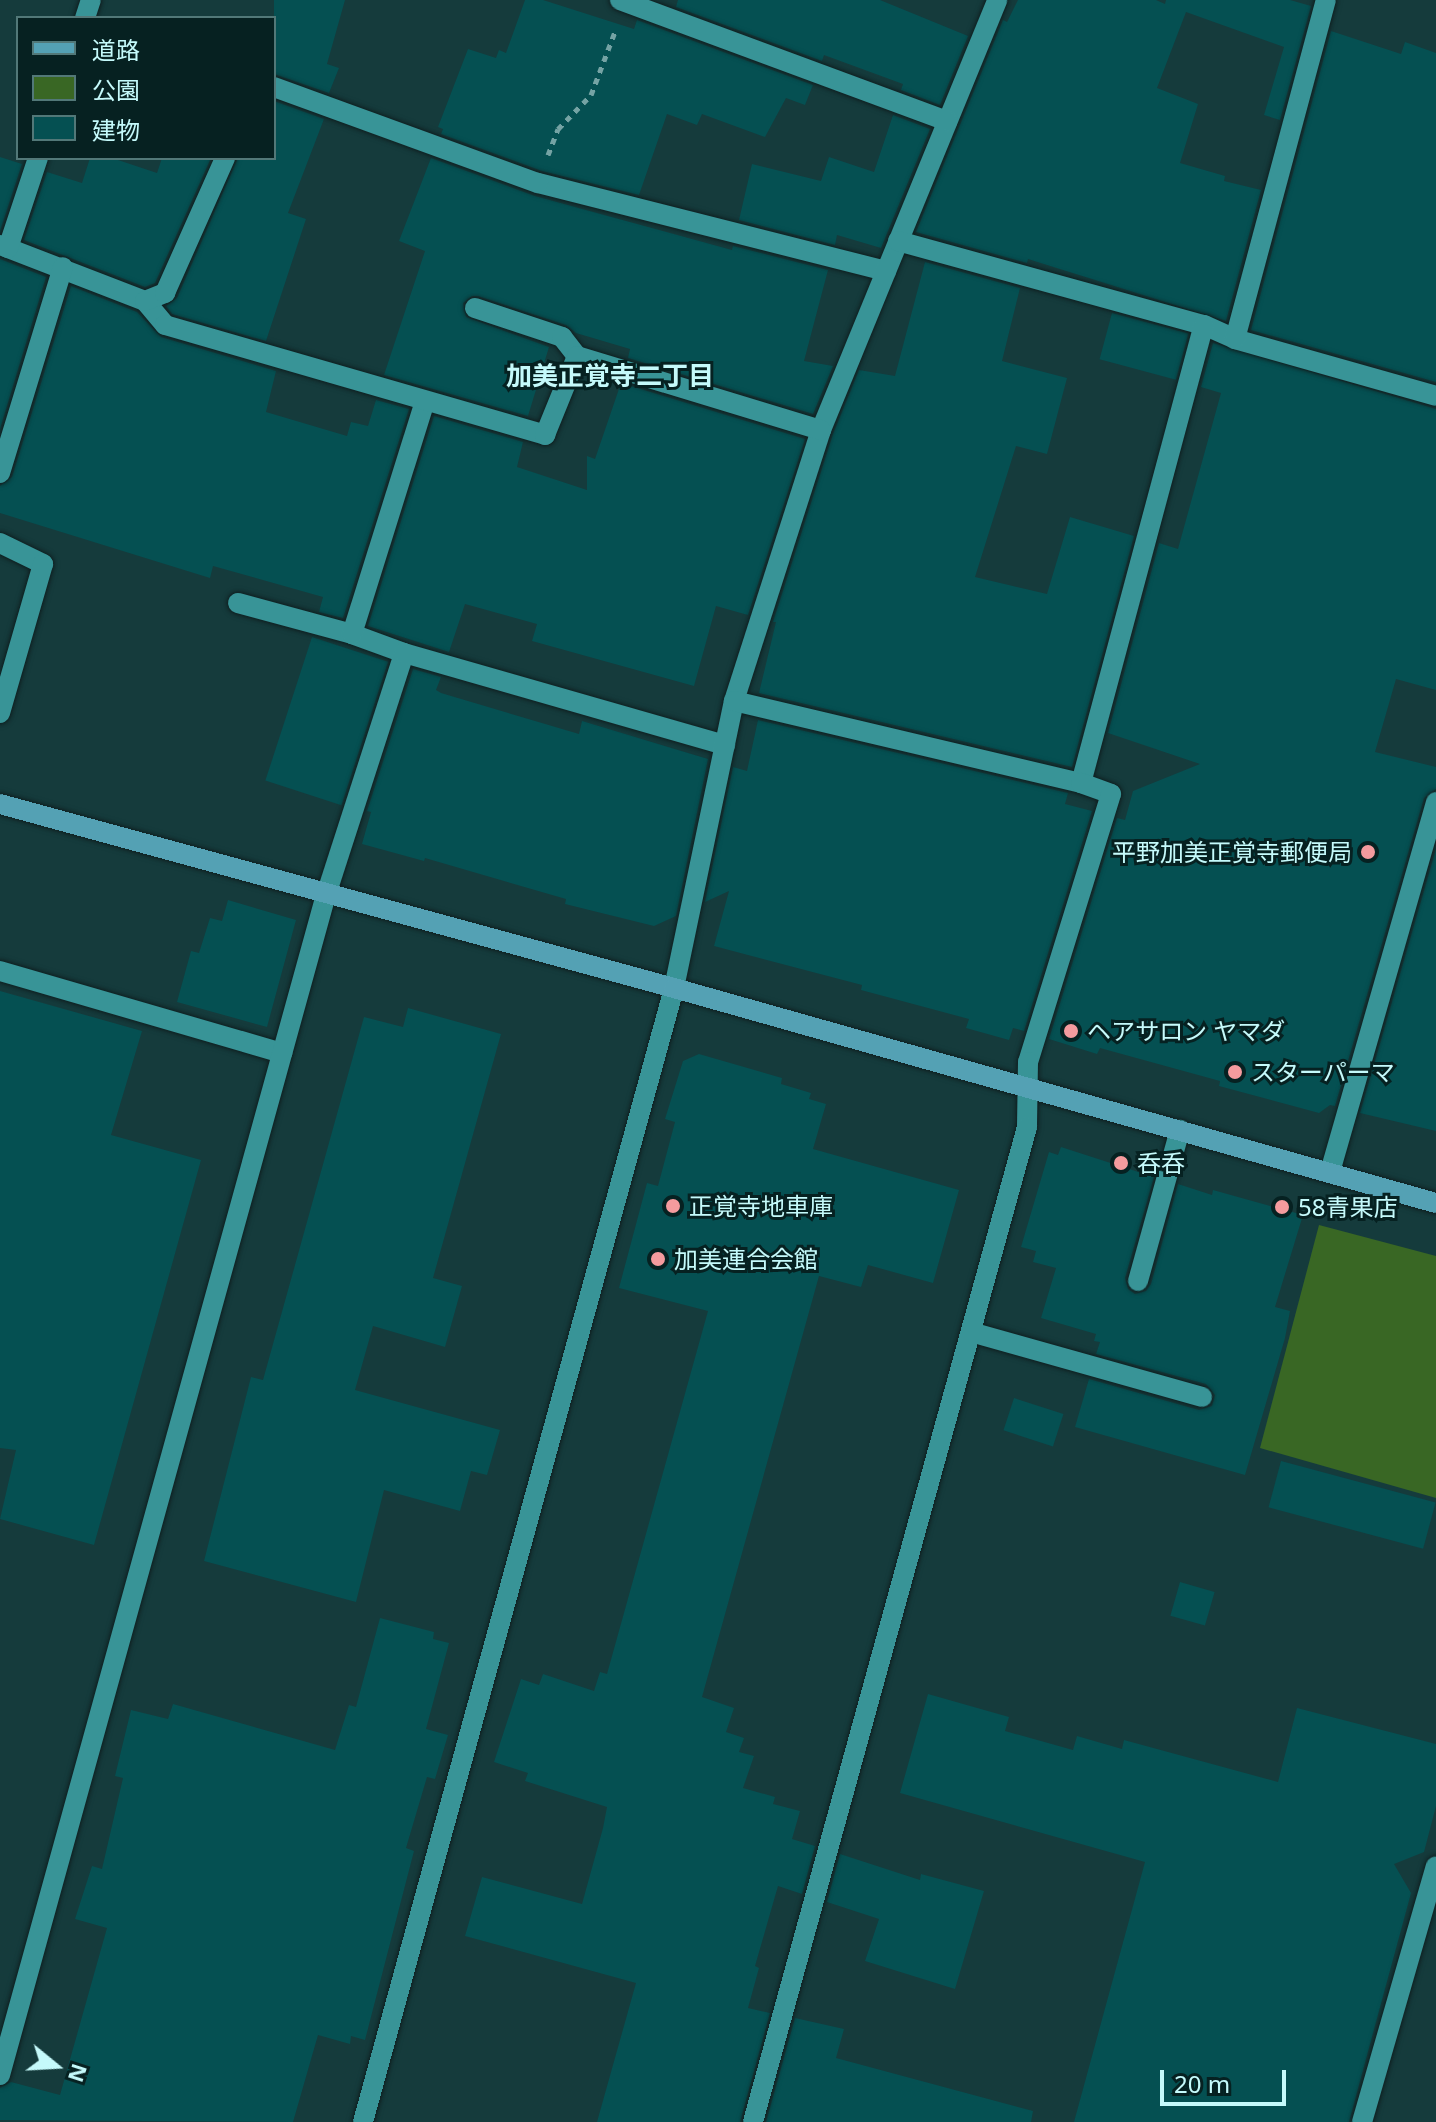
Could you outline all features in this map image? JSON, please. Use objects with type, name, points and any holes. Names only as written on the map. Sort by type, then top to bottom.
[{"type":"street","points":[[363,2122],[674,988],[734,701],[821,430],[997,0]]},
{"type":"street","points":[[1235,339],[1326,0]]},
{"type":"street","points":[[625,1],[947,121]]},
{"type":"street","points":[[276,88],[538,183],[886,271]]},
{"type":"street","points":[[37,160],[4,247],[63,267],[145,301],[165,325],[545,435],[577,356]]},
{"type":"street","points":[[145,301],[165,293],[224,160]]},
{"type":"street","points":[[898,241],[1204,325],[1235,339],[1436,396]]},
{"type":"street","points":[[0,473],[63,267]]},
{"type":"street","points":[[475,308],[562,337],[577,356],[821,430]]},
{"type":"street","points":[[1081,783],[1204,325]]},
{"type":"street","points":[[352,634],[425,401]]},
{"type":"street","points":[[0,543],[43,564],[0,713]]},
{"type":"street","points":[[238,603],[725,745]]},
{"type":"street","points":[[0,2075],[326,895],[404,653]]},
{"type":"street","points":[[734,701],[1081,783],[1111,794],[1028,1062],[1030,1089],[1027,1127],[753,2122]]},
{"type":"street","points":[[1330,1172],[1436,802]]},
{"type":"street","points":[[0,804],[674,988],[1436,1203]]},
{"type":"street","points":[[0,971],[282,1053]]},
{"type":"street","points":[[1138,1281],[1180,1130]]},
{"type":"street","points":[[971,1332],[1202,1397]]},
{"type":"street","points":[[1362,2122],[1436,1866]]},
{"type":"path","points":[[538,183],[558,129],[591,95],[625,1]]},
{"type":"green space","points":[[1319,1225],[1436,1256],[1436,1498],[1260,1448]]},
{"type":"building","points":[[274,0],[345,0],[327,64],[339,68],[329,93],[276,75]]},
{"type":"building","points":[[525,0],[543,0],[634,29],[637,20],[813,85],[805,105],[786,98],[765,137],[702,114],[697,125],[667,114],[639,195],[542,171],[441,134],[443,129],[438,127],[468,49],[496,58],[499,50],[506,53]]},
{"type":"building","points":[[678,0],[880,0],[968,36],[940,105],[901,90],[903,84],[824,55],[822,61],[676,7]]},
{"type":"building","points":[[1018,0],[1156,0],[1165,4],[1166,0],[1290,0],[1311,6],[1280,120],[1264,115],[1284,47],[1186,12],[1157,88],[1198,104],[1180,163],[1225,176],[1224,181],[1261,190],[1226,321],[1028,259],[1027,263],[916,232],[1003,20],[1007,22]]},
{"type":"building","points":[[1331,31],[1401,54],[1405,42],[1436,53],[1436,382],[1251,330]]},
{"type":"building","points":[[276,102],[324,119],[288,213],[306,219],[266,341],[172,314],[166,306],[177,298],[237,160],[276,160]]},
{"type":"building","points":[[893,115],[930,129],[881,248],[837,235],[835,245],[739,220],[752,164],[821,181],[829,157],[874,172]]},
{"type":"building","points":[[0,157],[22,164],[0,231]]},
{"type":"building","points":[[431,158],[535,196],[732,250],[733,246],[828,270],[804,361],[833,366],[813,414],[628,358],[630,349],[576,333],[566,325],[478,296],[472,296],[463,303],[466,317],[549,347],[528,416],[384,375],[425,251],[399,241]]},
{"type":"building","points":[[89,160],[118,160],[157,173],[161,160],[210,160],[155,283],[145,287],[24,240],[47,172],[82,183]]},
{"type":"building","points":[[0,259],[46,277],[0,429]]},
{"type":"building","points":[[925,262],[1020,288],[1002,361],[1067,378],[1047,454],[1016,446],[975,577],[1047,594],[1070,517],[1134,536],[1072,767],[759,693],[776,622],[773,622],[833,434],[859,370],[895,376]]},
{"type":"building","points":[[71,286],[137,312],[161,337],[276,371],[266,412],[347,436],[351,422],[368,426],[376,400],[409,409],[343,618],[319,612],[323,597],[213,566],[210,578],[0,513],[0,486],[12,477]]},
{"type":"building","points":[[1112,313],[1188,333],[1176,380],[1100,359]]},
{"type":"building","points":[[1213,343],[1436,409],[1436,690],[1396,679],[1375,752],[1436,767],[1436,789],[1424,798],[1335,1106],[1330,1105],[1319,1113],[1219,1086],[1220,1081],[1100,1048],[1097,1054],[1049,1039],[1117,818],[1125,820],[1133,791],[1200,764],[1108,733],[1159,543],[1178,549],[1221,393],[1201,387]]},
{"type":"building","points":[[621,383],[805,439],[748,615],[716,606],[694,686],[532,641],[537,624],[465,604],[449,652],[368,626],[434,416],[523,442],[517,467],[587,490],[587,456],[595,459]]},
{"type":"building","points":[[312,637],[388,662],[341,805],[265,781]]},
{"type":"building","points":[[413,669],[441,677],[436,690],[441,693],[579,734],[582,721],[708,759],[676,916],[654,926],[565,904],[566,899],[425,858],[424,861],[362,844],[371,812],[367,811]]},
{"type":"building","points":[[758,720],[1068,793],[1065,804],[1092,811],[1024,1031],[1013,1028],[1009,1040],[966,1028],[969,1019],[861,990],[862,985],[714,946],[729,891],[705,902],[733,767],[747,771]]},
{"type":"building","points":[[1436,849],[1436,1131],[1360,1113]]},
{"type":"building","points":[[228,900],[296,920],[267,1027],[177,1002],[191,951],[199,953],[210,918],[222,921]]},
{"type":"building","points":[[0,991],[142,1031],[111,1135],[201,1160],[94,1545],[0,1519],[16,1450],[0,1448]]},
{"type":"building","points":[[408,1008],[501,1034],[433,1278],[462,1286],[445,1347],[373,1326],[355,1390],[500,1430],[487,1475],[471,1471],[460,1511],[384,1490],[356,1602],[204,1561],[251,1377],[263,1380],[364,1017],[403,1027]]},
{"type":"building","points":[[699,1054],[782,1078],[781,1084],[811,1093],[809,1099],[826,1104],[813,1149],[959,1190],[933,1283],[868,1265],[861,1287],[819,1276],[702,1697],[734,1708],[726,1732],[744,1738],[739,1752],[754,1756],[743,1788],[775,1797],[773,1804],[800,1811],[792,1839],[815,1846],[802,1894],[778,1886],[755,1966],[759,1968],[748,2008],[770,2013],[740,2122],[597,2122],[636,1983],[465,1936],[482,1877],[582,1904],[603,1828],[607,1807],[525,1781],[528,1773],[494,1762],[521,1679],[539,1685],[543,1674],[594,1691],[600,1672],[607,1674],[708,1311],[619,1288],[647,1183],[658,1186],[675,1122],[665,1119],[683,1061]]},
{"type":"building","points":[[1061,1147],[1154,1177],[1125,1278],[1128,1289],[1135,1294],[1146,1291],[1151,1284],[1178,1184],[1212,1195],[1213,1190],[1303,1215],[1275,1307],[1290,1311],[1285,1338],[1245,1475],[1075,1427],[1089,1379],[1199,1410],[1212,1406],[1215,1395],[1206,1384],[1096,1354],[1100,1342],[1094,1341],[1096,1334],[1041,1318],[1056,1268],[1033,1262],[1036,1251],[1021,1247],[1049,1152],[1058,1155]]},
{"type":"building","points":[[1014,1398],[1063,1414],[1053,1446],[1003,1430]]},
{"type":"building","points":[[1281,1461],[1436,1502],[1423,1549],[1269,1507]]},
{"type":"building","points":[[1180,1582],[1215,1592],[1205,1626],[1170,1616]]},
{"type":"building","points":[[380,1618],[434,1632],[433,1639],[449,1643],[426,1729],[448,1735],[435,1779],[427,1777],[406,1848],[414,1851],[365,2040],[351,2036],[350,2044],[318,2035],[293,2122],[0,2120],[0,2088],[11,2082],[60,2095],[107,1928],[75,1919],[92,1866],[102,1869],[123,1778],[115,1776],[131,1710],[168,1719],[173,1704],[335,1750],[349,1705],[356,1707]]},
{"type":"building","points":[[928,1694],[1009,1717],[1005,1731],[1073,1750],[1077,1736],[1122,1749],[1124,1740],[1278,1782],[1297,1708],[1436,1744],[1436,1806],[1424,1852],[1394,1864],[1411,1893],[1349,2122],[1074,2122],[1145,1862],[900,1793]]},
{"type":"building","points":[[840,1854],[920,1880],[921,1874],[984,1891],[955,1989],[865,1961],[879,1919],[827,1902]]},
{"type":"building","points":[[795,2018],[844,2029],[836,2058],[1033,2111],[1031,2122],[766,2122]]},
{"type":"place","name":"平野加美正覚寺郵便局","points":[[1368,852]]},
{"type":"place","name":"ヘアサロン ヤマダ","points":[[1071,1031]]},
{"type":"place","name":"スターパーマ","points":[[1235,1072]]},
{"type":"place","name":"呑呑","points":[[1121,1163]]},
{"type":"place","name":"正覚寺地車庫","points":[[673,1206]]},
{"type":"place","name":"58青果店","points":[[1282,1207]]},
{"type":"place","name":"加美連合会館","points":[[658,1259]]},
{"type":"district","name":"加美正覚寺二丁目","points":[[610,376]]}]
